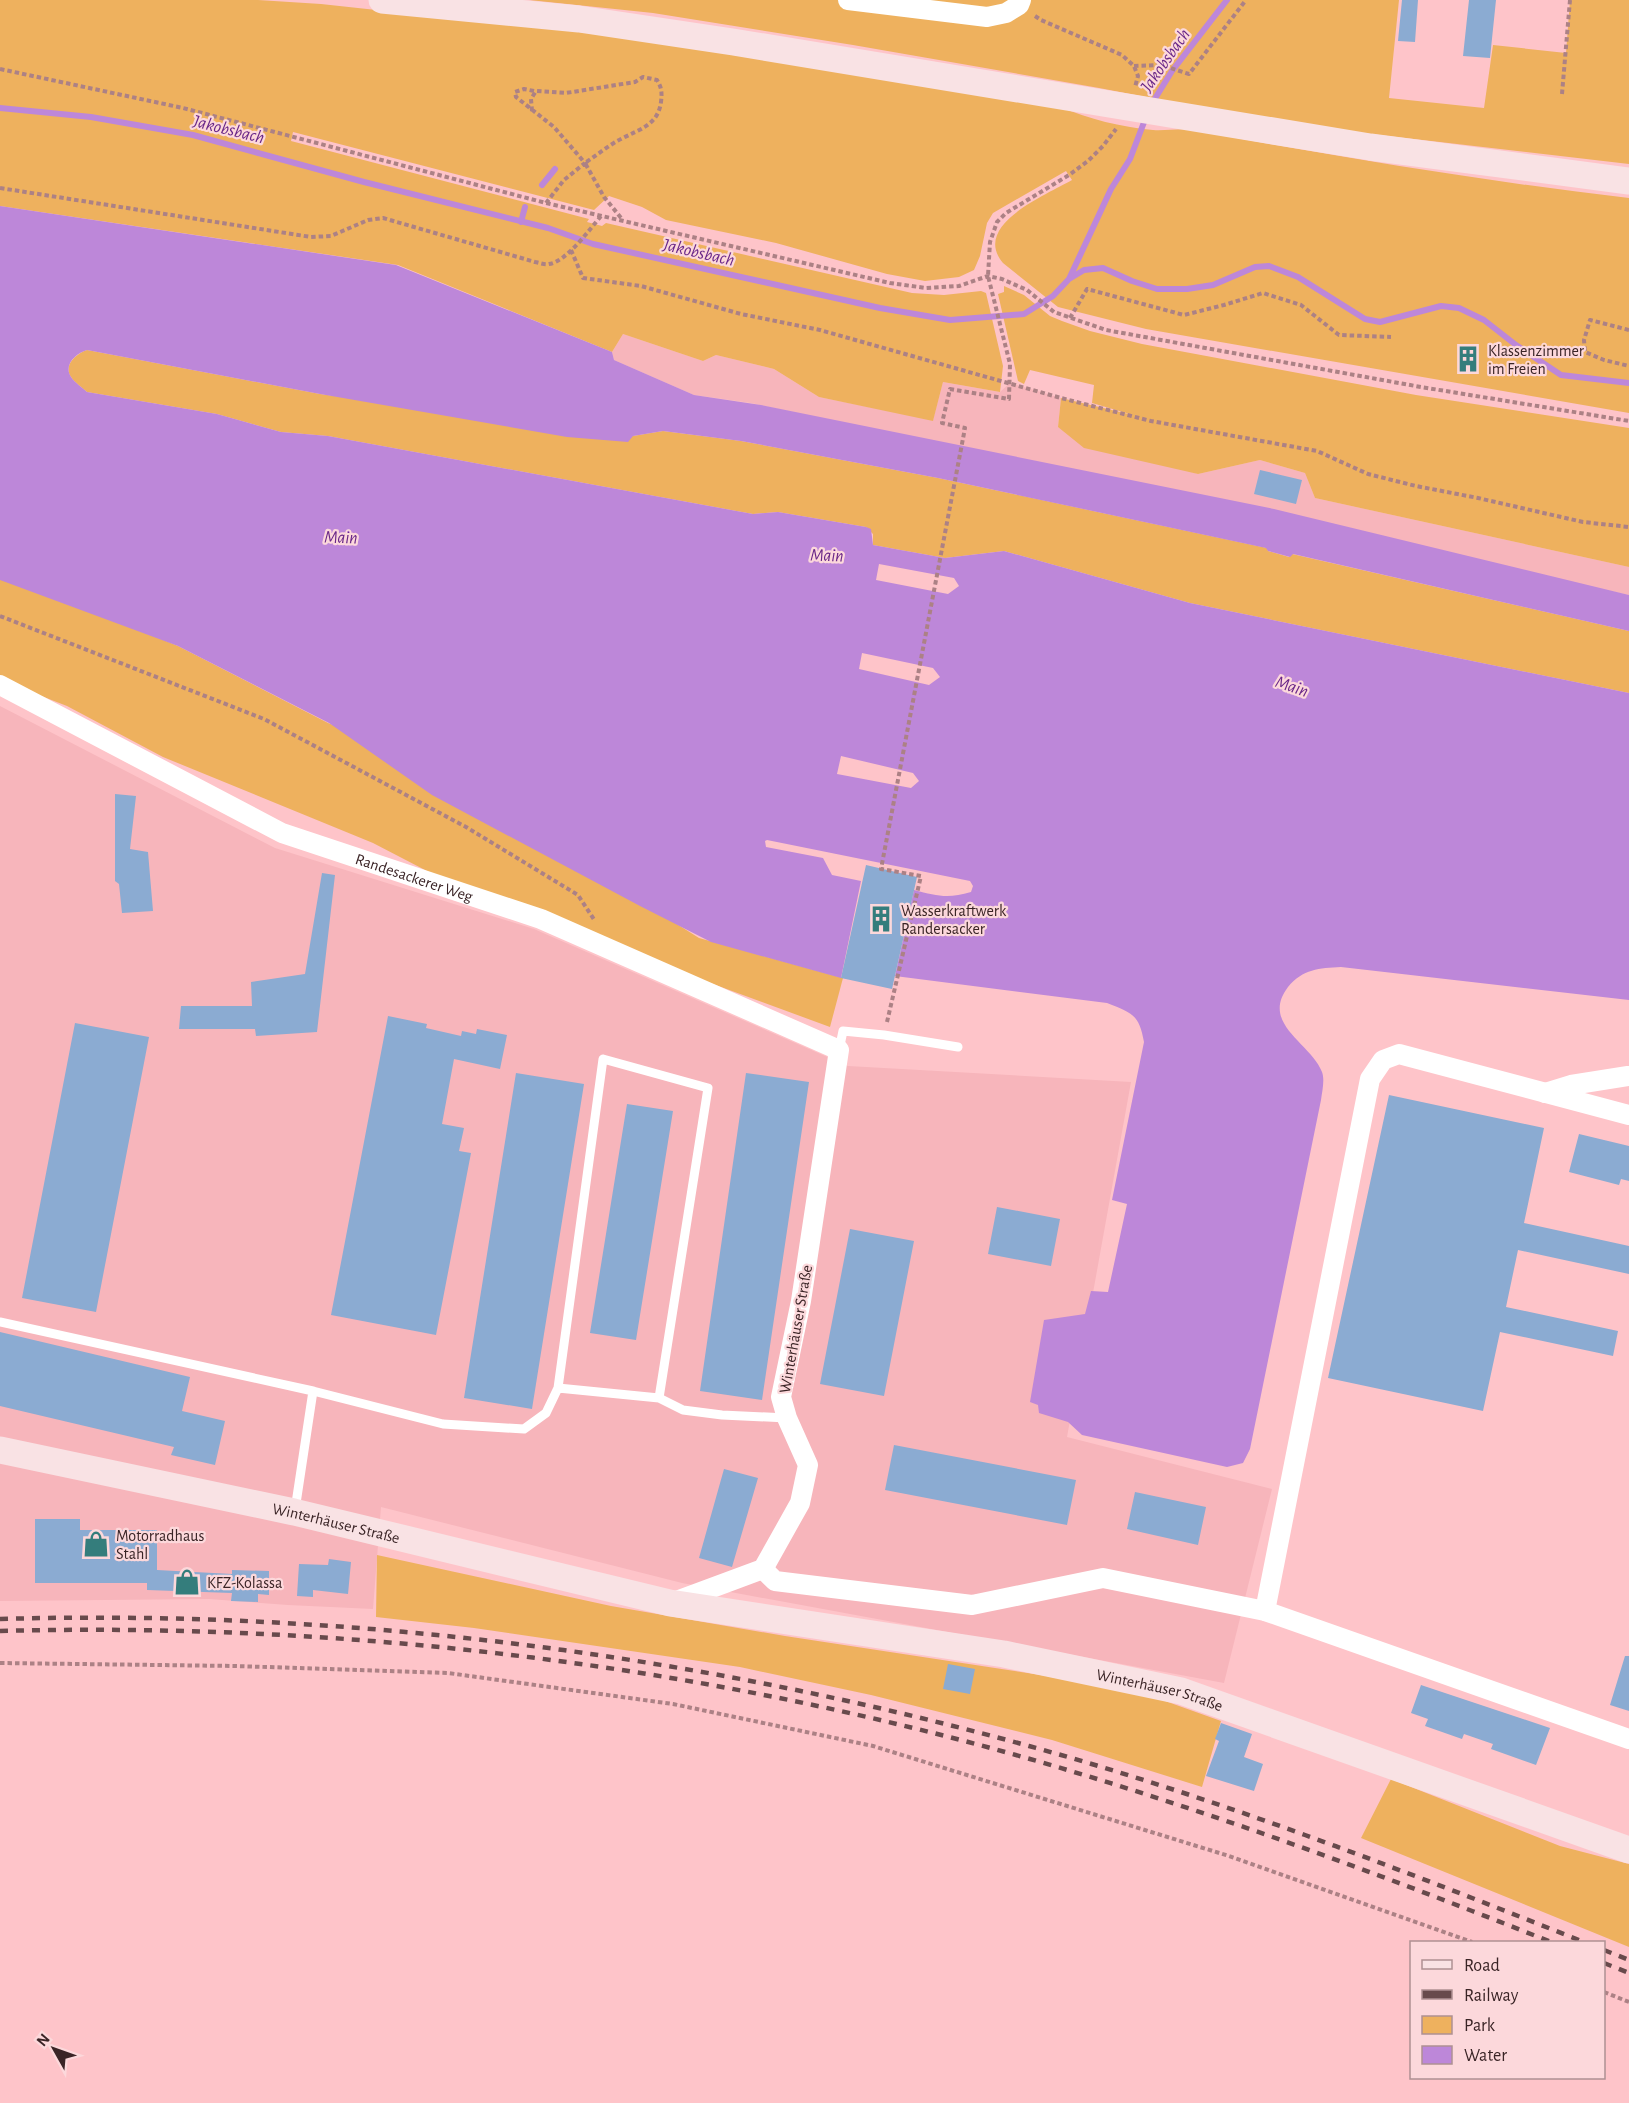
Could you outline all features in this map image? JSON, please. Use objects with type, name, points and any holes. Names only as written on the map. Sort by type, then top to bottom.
[{"type":"main road","points":[[382,0],[591,21],[1437,157],[1629,181]]},
{"type":"main road","name":"Winterhäuser Straße","points":[[0,1450],[294,1512],[670,1603],[1004,1654],[1181,1691],[1629,1850]]},
{"type":"street","points":[[848,0],[987,17],[1006,13],[1020,2]]},
{"type":"street","name":"Randesackerer Weg","points":[[0,685],[282,833],[540,919],[839,1050]]},
{"type":"street","name":"Winterhäuser Straße","points":[[763,1569],[800,1503],[808,1465],[787,1418],[781,1397],[801,1301],[839,1050]]},
{"type":"street","points":[[1265,1611],[1370,1079],[1383,1060],[1399,1054],[1629,1115]]},
{"type":"street","points":[[1545,1093],[1571,1085],[1628,1076]]},
{"type":"street","points":[[670,1603],[763,1569],[775,1581],[972,1605],[1102,1578],[1265,1611],[1629,1739]]},
{"type":"lane","points":[[839,1050],[843,1031],[958,1047]]},
{"type":"lane","points":[[0,1322],[313,1391],[443,1424],[524,1429],[546,1413],[558,1388],[603,1059],[708,1088],[659,1398]]},
{"type":"lane","points":[[558,1388],[659,1398],[682,1410],[722,1415],[787,1418]]},
{"type":"lane","points":[[294,1512],[313,1391]]},
{"type":"path","points":[[1134,66],[1161,65],[1189,74],[1246,0]]},
{"type":"path","points":[[1562,94],[1570,0]]},
{"type":"path","points":[[1020,2],[1041,20],[1122,55],[1134,66],[1138,76],[1136,85]]},
{"type":"path","points":[[0,69],[183,108],[546,203],[890,283],[926,288],[959,286],[988,276],[1002,279],[1027,290],[1054,312],[1106,330],[1629,421]]},
{"type":"path","points":[[532,111],[531,99],[536,91],[566,93],[635,82],[643,77],[657,80],[662,89],[658,115],[653,122],[619,140],[585,163],[564,180],[546,203]]},
{"type":"path","points":[[534,91],[524,89],[515,92],[516,97],[554,127],[585,163],[604,197],[622,219]]},
{"type":"path","points":[[884,1035],[921,876],[881,869],[965,428],[942,423],[950,389],[1009,399],[1010,364],[988,276],[990,242],[996,222],[1005,213],[1088,161],[1118,126]]},
{"type":"path","points":[[0,188],[311,237],[331,236],[368,220],[383,218],[451,239],[549,264],[558,261],[571,250],[601,216]]},
{"type":"path","points":[[571,250],[583,278],[641,286],[741,314],[820,330],[1151,421],[1317,452],[1368,474],[1416,486],[1583,522],[1629,527]]},
{"type":"path","points":[[1070,318],[1087,290],[1184,315],[1263,293],[1301,304],[1339,335],[1391,337]]},
{"type":"path","points":[[1629,330],[1590,321],[1584,340],[1585,352],[1604,360],[1629,366]]},
{"type":"path","points":[[0,616],[264,719],[456,822],[578,895],[615,951]]},
{"type":"path","points":[[0,1663],[236,1666],[448,1673],[673,1704],[873,1746],[1229,1856],[1469,1941]]},
{"type":"path","points":[[1605,1992],[1629,2002]]},
{"type":"shaded area","points":[[623,334],[703,361],[716,355],[774,369],[819,397],[933,420],[943,382],[1000,392],[1010,383],[1061,398],[1058,427],[1198,474],[1260,460],[1305,473],[1315,498],[1629,567],[1629,595],[751,403],[694,395],[614,360],[612,352]]},
{"type":"shaded area","points":[[0,706],[275,848],[534,929],[848,1066],[1131,1082],[1067,1437],[1272,1489],[1224,1683],[682,1583],[381,1507],[373,1609],[209,1599],[0,1601]]},
{"type":"green space","points":[[0,0],[258,0],[321,4],[670,42],[1060,107],[1094,119],[1129,127],[1153,130],[1193,130],[1411,168],[1629,198],[1629,413],[1146,329],[1058,307],[1003,263],[996,249],[997,236],[1004,224],[1030,203],[1072,180],[1066,171],[993,213],[987,223],[980,256],[974,270],[959,277],[925,281],[887,274],[776,243],[666,220],[642,207],[609,196],[594,210],[293,132],[291,141],[589,219],[587,222],[602,226],[606,223],[912,293],[944,295],[981,291],[986,293],[1003,366],[1000,392],[943,382],[933,421],[819,397],[774,369],[716,355],[703,361],[623,334],[612,352],[398,265],[0,206]]},
{"type":"green space","points":[[529,0],[1399,0],[1389,98],[1484,108],[1493,45],[1566,53],[1570,0],[1629,0],[1629,164],[1293,125],[853,45],[653,13]]},
{"type":"green space","points":[[1004,286],[1024,295],[1050,316],[1090,331],[1142,344],[1416,395],[1629,428],[1629,567],[1315,498],[1305,473],[1260,460],[1198,474],[1084,448],[1058,427],[1061,398],[1133,415],[1092,403],[1094,385],[1030,370],[1024,384],[1018,381],[998,294],[1004,292]]},
{"type":"green space","points":[[87,350],[320,394],[633,436],[663,431],[741,441],[938,478],[1267,548],[1268,551],[1289,557],[1292,554],[1629,631],[1629,693],[1190,603],[1004,551],[945,558],[873,545],[873,534],[866,527],[778,512],[753,514],[328,436],[281,432],[217,414],[87,392],[73,379],[69,368],[75,357]]},
{"type":"green space","points":[[0,573],[178,646],[328,723],[470,779],[572,858],[699,938],[843,978],[830,1027],[479,898],[373,843],[163,757],[67,706],[0,680]]},
{"type":"green space","points":[[377,1555],[611,1606],[785,1636],[1047,1676],[1154,1697],[1221,1721],[1202,1787],[1052,1740],[871,1695],[740,1667],[474,1628],[376,1617]]},
{"type":"green space","points":[[1391,1779],[1560,1846],[1629,1864],[1629,1947],[1361,1838]]},
{"type":"water","name":"Main","points":[[0,206],[396,265],[612,352],[614,360],[694,395],[761,405],[1274,509],[1629,595],[1629,631],[1293,554],[1290,557],[1268,551],[1266,548],[938,478],[741,441],[663,431],[633,436],[628,442],[567,437],[87,350],[72,360],[69,368],[73,379],[87,392],[217,414],[281,432],[328,436],[753,514],[778,512],[866,527],[871,529],[873,545],[945,558],[1004,551],[1190,603],[1629,693],[1629,1000],[1341,967],[1312,971],[1300,976],[1288,987],[1281,1000],[1280,1012],[1290,1032],[1322,1072],[1323,1086],[1250,1449],[1243,1463],[1227,1467],[1082,1435],[1068,1422],[1039,1413],[1038,1405],[1030,1402],[1044,1320],[1085,1314],[1091,1291],[1108,1292],[1127,1204],[1112,1200],[1144,1042],[1137,1020],[1123,1009],[1107,1003],[895,976],[914,890],[936,895],[956,895],[971,892],[973,886],[970,881],[767,840],[765,841],[766,847],[823,858],[832,875],[861,881],[841,978],[711,942],[432,795],[329,723],[178,646],[0,580]],"holes":[[[879,564],[954,578],[959,586],[948,594],[876,580]],[[862,653],[933,668],[940,677],[929,685],[859,669]],[[841,756],[913,773],[919,781],[911,788],[837,774]]]},
{"type":"building","points":[[1402,0],[1418,0],[1415,42],[1398,41]]},
{"type":"building","points":[[1469,0],[1496,0],[1490,58],[1463,56]]},
{"type":"building","points":[[1260,470],[1302,480],[1296,504],[1254,494]]},
{"type":"building","points":[[115,794],[136,796],[130,849],[148,852],[153,911],[122,913],[119,884],[115,881]]},
{"type":"building","name":"Wasserkraftwerk Randersacker","points":[[866,865],[917,877],[892,989],[841,978]]},
{"type":"building","points":[[322,873],[335,875],[317,1032],[256,1036],[255,1029],[179,1029],[181,1006],[252,1006],[251,982],[305,974]]},
{"type":"building","points":[[388,1016],[427,1024],[426,1028],[461,1036],[462,1031],[476,1034],[477,1029],[507,1035],[500,1069],[454,1059],[442,1124],[464,1128],[459,1151],[471,1153],[436,1335],[331,1315]]},
{"type":"building","points":[[75,1023],[149,1037],[96,1312],[22,1298]]},
{"type":"building","points":[[516,1073],[584,1084],[532,1409],[464,1398]]},
{"type":"building","points":[[746,1073],[809,1082],[762,1400],[700,1391]]},
{"type":"building","points":[[1389,1095],[1544,1128],[1524,1223],[1629,1246],[1629,1274],[1518,1250],[1506,1307],[1618,1331],[1613,1356],[1500,1332],[1483,1411],[1328,1378]]},
{"type":"building","points":[[627,1104],[673,1111],[636,1340],[590,1333]]},
{"type":"building","points":[[1579,1134],[1629,1146],[1629,1181],[1621,1179],[1619,1185],[1569,1172]]},
{"type":"building","points":[[997,1207],[1060,1219],[1051,1266],[988,1254]]},
{"type":"building","points":[[850,1229],[914,1241],[884,1396],[820,1384]]},
{"type":"building","points":[[0,1332],[190,1377],[182,1411],[225,1421],[215,1465],[171,1455],[174,1447],[0,1406]]},
{"type":"building","points":[[894,1445],[1076,1480],[1067,1525],[885,1490]]},
{"type":"building","points":[[724,1469],[758,1478],[732,1567],[699,1558]]},
{"type":"building","points":[[1135,1492],[1206,1507],[1198,1545],[1127,1529]]},
{"type":"building","name":"Motorradhaus Stahl","points":[[35,1519],[80,1519],[80,1530],[157,1530],[157,1570],[232,1574],[232,1570],[269,1571],[269,1595],[258,1594],[258,1602],[231,1601],[232,1593],[147,1590],[147,1583],[35,1583]]},
{"type":"building","points":[[329,1559],[351,1562],[348,1594],[313,1590],[313,1597],[297,1596],[299,1564],[328,1565]]},
{"type":"building","points":[[1625,1656],[1629,1656],[1629,1711],[1610,1705]]},
{"type":"building","points":[[948,1664],[975,1669],[970,1694],[943,1689]]},
{"type":"building","points":[[1421,1685],[1550,1728],[1536,1765],[1491,1749],[1493,1744],[1464,1734],[1462,1739],[1425,1726],[1428,1719],[1411,1713]]},
{"type":"building","points":[[1221,1723],[1252,1734],[1244,1757],[1263,1764],[1254,1791],[1206,1776],[1219,1741],[1215,1739]]},
{"type":"waterway","name":"Jakobsbach","points":[[1151,105],[1172,71],[1227,0]]},
{"type":"waterway","name":"Jakobsbach","points":[[0,108],[91,117],[193,135],[364,182],[548,228],[593,244],[880,308],[950,320],[1024,314],[1053,296],[1069,279],[1111,189],[1130,159],[1146,117]]},
{"type":"waterway","points":[[542,185],[555,169]]},
{"type":"waterway","points":[[521,222],[525,207]]},
{"type":"waterway","points":[[1069,279],[1084,270],[1103,268],[1157,289],[1187,289],[1213,285],[1255,267],[1269,266],[1298,277],[1365,319],[1380,322],[1441,306],[1459,308],[1484,320],[1561,375],[1629,383]]},
{"type":"railway","points":[[0,1619],[130,1618],[260,1622],[390,1631],[519,1644],[648,1663],[776,1686],[903,1714],[1029,1746],[1170,1788],[1309,1836],[1581,1941]]},
{"type":"railway","points":[[0,1631],[130,1630],[260,1634],[390,1642],[520,1656],[649,1674],[778,1698],[905,1726],[1096,1779],[1293,1844],[1548,1941]]},
{"type":"railway","points":[[1605,1950],[1629,1960]]},
{"type":"railway","points":[[1605,1963],[1629,1973]]},
{"type":"place","name":"Klassenzimmer im Freien","points":[[1468,359]]},
{"type":"place","name":"Wasserkraftwerk Randersacker","points":[[881,919]]},
{"type":"place","name":"Motorradhaus Stahl","points":[[96,1544]]},
{"type":"place","name":"KFZ-Kolassa","points":[[187,1582]]}]
